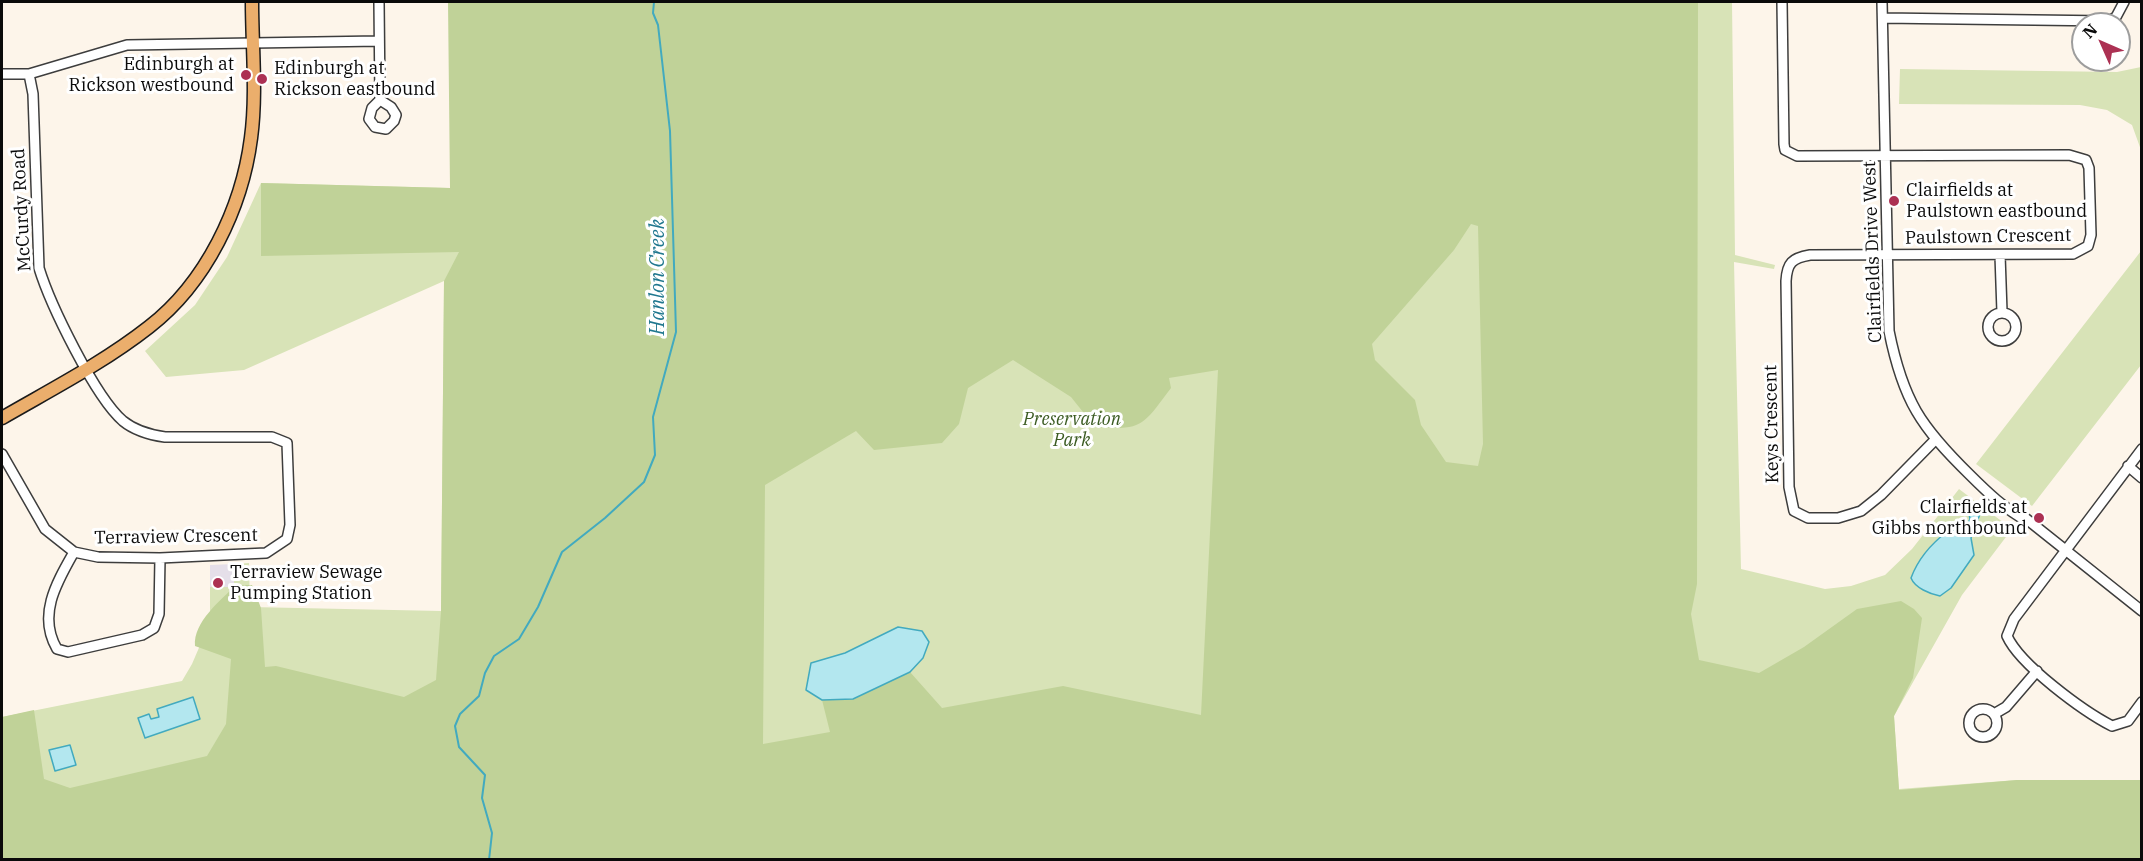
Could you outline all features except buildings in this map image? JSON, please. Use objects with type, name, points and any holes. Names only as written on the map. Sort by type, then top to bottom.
[{"type":"main road","points":[[2,418],[88,370],[163,315],[191,282],[221,236],[239,195],[247,165],[253,112],[252,2]]},
{"type":"street","points":[[378,2],[380,100]]},
{"type":"street","points":[[1782,2],[1785,150],[1797,156],[1885,155]]},
{"type":"street","name":"Clairfields Drive West","points":[[1882,2],[1889,331],[1898,373],[1909,402],[1935,440],[2012,513],[2027,521],[2142,611]]},
{"type":"street","points":[[1883,18],[2109,21],[2116,17],[2124,2]]},
{"type":"street","points":[[2,74],[28,74],[127,45],[379,41]]},
{"type":"street","name":"McCurdy Road","points":[[28,74],[33,94],[39,268],[46,292],[88,370]]},
{"type":"street","name":"Paulstown Crescent","points":[[1885,155],[2069,155],[2086,160],[2091,176],[2092,227],[2088,246],[2073,254],[1886,255]]},
{"type":"street","name":"Keys Crescent","points":[[1886,255],[1797,257],[1786,269],[1789,487],[1794,512],[1808,518],[1838,518],[1861,511],[1881,495],[1935,440]]},
{"type":"street","points":[[2000,255],[2002,312]]},
{"type":"street","name":"Terraview Crescent","points":[[2,454],[45,529],[74,552],[98,557],[160,558],[266,553],[287,539],[290,525],[287,443],[273,437],[165,437],[148,434],[123,422],[108,404],[88,370]]},
{"type":"street","points":[[2142,449],[2014,620],[2007,636],[2013,651],[2095,718],[2112,726],[2128,721],[2142,702]]},
{"type":"street","points":[[2128,466],[2142,478]]},
{"type":"street","points":[[74,552],[50,600],[51,639],[57,649],[68,652],[142,635],[154,628],[159,614],[160,558]]},
{"type":"street","points":[[1994,714],[2006,707],[2037,671]]},
{"type":"shaded area","points":[[234,564],[234,587],[210,587],[210,565]]},
{"type":"green space","name":"Preservation Park","points":[[448,2],[1698,2],[1697,584],[1691,614],[1699,660],[1759,673],[1804,647],[1857,609],[1901,601],[1914,609],[1922,618],[1913,678],[1894,716],[1899,790],[2017,780],[2142,780],[2141,860],[2,860],[2,717],[34,710],[44,779],[70,788],[207,756],[226,724],[231,659],[195,646],[196,637],[198,628],[209,612],[236,585],[252,585],[261,608],[265,667],[276,666],[404,697],[436,680],[441,611],[444,281],[459,252],[261,256],[261,183],[450,188]],"holes":[[[1471,224],[1478,226],[1483,444],[1478,466],[1446,462],[1421,425],[1415,400],[1375,360],[1372,344],[1454,250]],[[1013,360],[1071,397],[1095,427],[1111,428],[1133,426],[1147,418],[1171,388],[1169,378],[1218,370],[1201,715],[1063,686],[942,708],[910,672],[853,699],[822,700],[830,732],[763,744],[765,485],[856,431],[874,450],[942,443],[959,424],[968,388]]]},
{"type":"green space","name":"Preservation Park","points":[[450,2],[1732,2],[1735,255],[1775,265],[1774,269],[1734,262],[1741,569],[1825,589],[1851,586],[1885,575],[1912,549],[1959,489],[2012,529],[1962,595],[1894,716],[1899,789],[2017,780],[2142,780],[2141,860],[2,860],[2,717],[182,681],[210,622],[210,587],[234,587],[234,564],[249,563],[250,607],[441,611],[444,281],[244,370],[166,377],[145,351],[195,305],[227,257],[261,183],[450,188]]},
{"type":"green space","points":[[2141,67],[2141,150],[2132,125],[2107,110],[2080,105],[1899,104],[1900,69],[2071,72],[2131,72],[2131,69]]},
{"type":"green space","points":[[2141,251],[2141,365],[2032,506],[1976,464]]},
{"type":"water","points":[[1974,510],[1980,514],[1971,538],[1974,555],[1951,588],[1940,596],[1919,588],[1911,578],[1922,558],[1931,546],[1948,531],[1964,531],[1970,519],[1969,514]]},
{"type":"water","points":[[898,627],[922,631],[929,642],[923,658],[910,672],[853,699],[822,700],[806,690],[811,663],[845,653]]},
{"type":"water","points":[[193,697],[200,719],[145,738],[138,718],[149,714],[151,719],[159,717],[157,709]]},
{"type":"water","points":[[70,745],[76,765],[55,771],[49,750]]},
{"type":"waterway","name":"Hanlon Creek","points":[[489,860],[492,833],[482,798],[485,775],[459,747],[455,726],[460,714],[479,696],[485,673],[494,656],[519,639],[538,607],[562,552],[605,518],[644,482],[655,455],[653,417],[676,332],[670,131],[658,25],[653,13],[654,2]]},
{"type":"place","name":"Edinburgh at Rickson westbound","points":[[246,75]]},
{"type":"place","name":"Edinburgh at Rickson eastbound","points":[[262,79]]},
{"type":"place","name":"Clairfields at Paulstown eastbound","points":[[1894,201]]},
{"type":"place","name":"Clairfields at Gibbs northbound","points":[[2039,518]]},
{"type":"place","name":"Terraview Sewage Pumping Station","points":[[218,583]]}]
